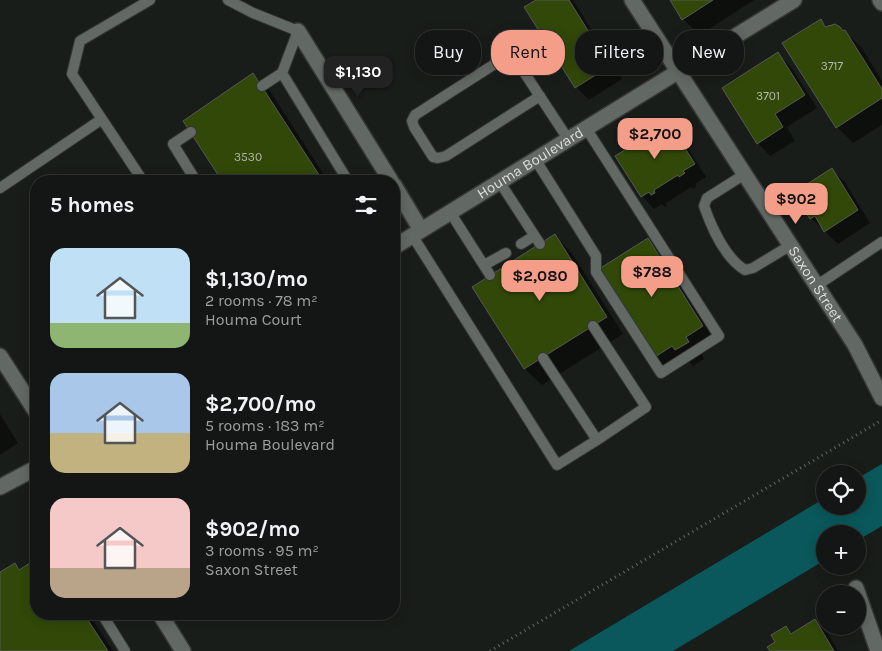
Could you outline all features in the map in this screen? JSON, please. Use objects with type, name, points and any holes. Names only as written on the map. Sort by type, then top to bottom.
[{"type":"street","name":"Saxon Street","points":[[632,0],[673,62]]},
{"type":"street","name":"Houma Boulevard","points":[[744,31],[794,0]]},
{"type":"street","points":[[298,31],[387,175]]},
{"type":"street","name":"Houma Boulevard","points":[[400,242],[673,75]]},
{"type":"street","name":"Saxon Street","points":[[682,75],[855,346],[882,398]]},
{"type":"street","points":[[400,198],[416,232]]},
{"type":"street","points":[[0,356],[30,403]]},
{"type":"street","points":[[0,487],[30,471]]},
{"type":"street","points":[[866,617],[878,651]]},
{"type":"street","points":[[164,620],[183,651]]},
{"type":"lane","points":[[139,175],[72,74],[80,41],[150,0]]},
{"type":"lane","points":[[228,0],[298,31],[282,73],[262,86]]},
{"type":"lane","points":[[540,96],[446,156],[438,158],[433,157],[412,121],[415,115],[430,105],[501,60],[510,58],[516,60],[540,96],[568,139]]},
{"type":"lane","points":[[282,73],[344,175]]},
{"type":"lane","points":[[0,188],[102,119]]},
{"type":"lane","points":[[535,159],[596,256],[596,272],[661,374],[719,336],[586,128]]},
{"type":"lane","points":[[191,132],[173,144],[192,175]]},
{"type":"lane","points":[[745,174],[707,198],[704,206],[712,228],[737,265],[744,270],[753,268],[791,245]]},
{"type":"lane","points":[[499,181],[537,240],[521,244]]},
{"type":"lane","points":[[450,212],[490,275]]},
{"type":"lane","points":[[416,232],[557,465],[646,407],[593,326]]},
{"type":"lane","points":[[816,286],[882,242]]},
{"type":"lane","points":[[484,265],[506,252]]},
{"type":"lane","points":[[542,358],[597,440]]},
{"type":"lane","points":[[106,620],[125,651]]},
{"type":"path","points":[[490,651],[882,420]]},
{"type":"water","points":[[882,464],[882,526],[866,535],[866,525],[816,525],[816,565],[673,651],[569,651],[816,503],[816,515],[866,515],[866,473]]},
{"type":"building","points":[[536,0],[569,0],[588,30],[575,30],[575,75],[596,75],[575,88],[565,72],[565,30],[538,30],[524,7]]},
{"type":"building","points":[[670,0],[713,0],[682,20]]},
{"type":"building","points":[[821,19],[825,27],[835,24],[843,31],[845,30],[882,89],[882,98],[836,128],[782,43]]},
{"type":"building","points":[[778,52],[805,95],[775,114],[783,127],[757,144],[722,88]]},
{"type":"building","points":[[253,73],[319,175],[218,175],[183,121]]},
{"type":"building","points":[[659,123],[662,127],[669,123],[695,164],[683,171],[685,173],[679,177],[678,175],[654,190],[655,193],[651,195],[649,192],[641,197],[615,156],[652,133],[650,129]]},
{"type":"building","points":[[832,168],[858,210],[824,232],[815,216],[810,219],[803,208],[808,205],[798,190]]},
{"type":"building","points":[[555,234],[607,317],[524,369],[472,287]]},
{"type":"building","points":[[648,238],[703,326],[686,337],[689,342],[675,350],[672,346],[655,357],[599,269]]},
{"type":"building","points":[[15,563],[19,570],[30,563],[30,620],[88,620],[108,651],[0,651],[0,572]]},
{"type":"building","points":[[815,619],[816,635],[824,635],[834,651],[770,651],[767,647],[775,642],[771,635],[786,626],[791,634]]}]
